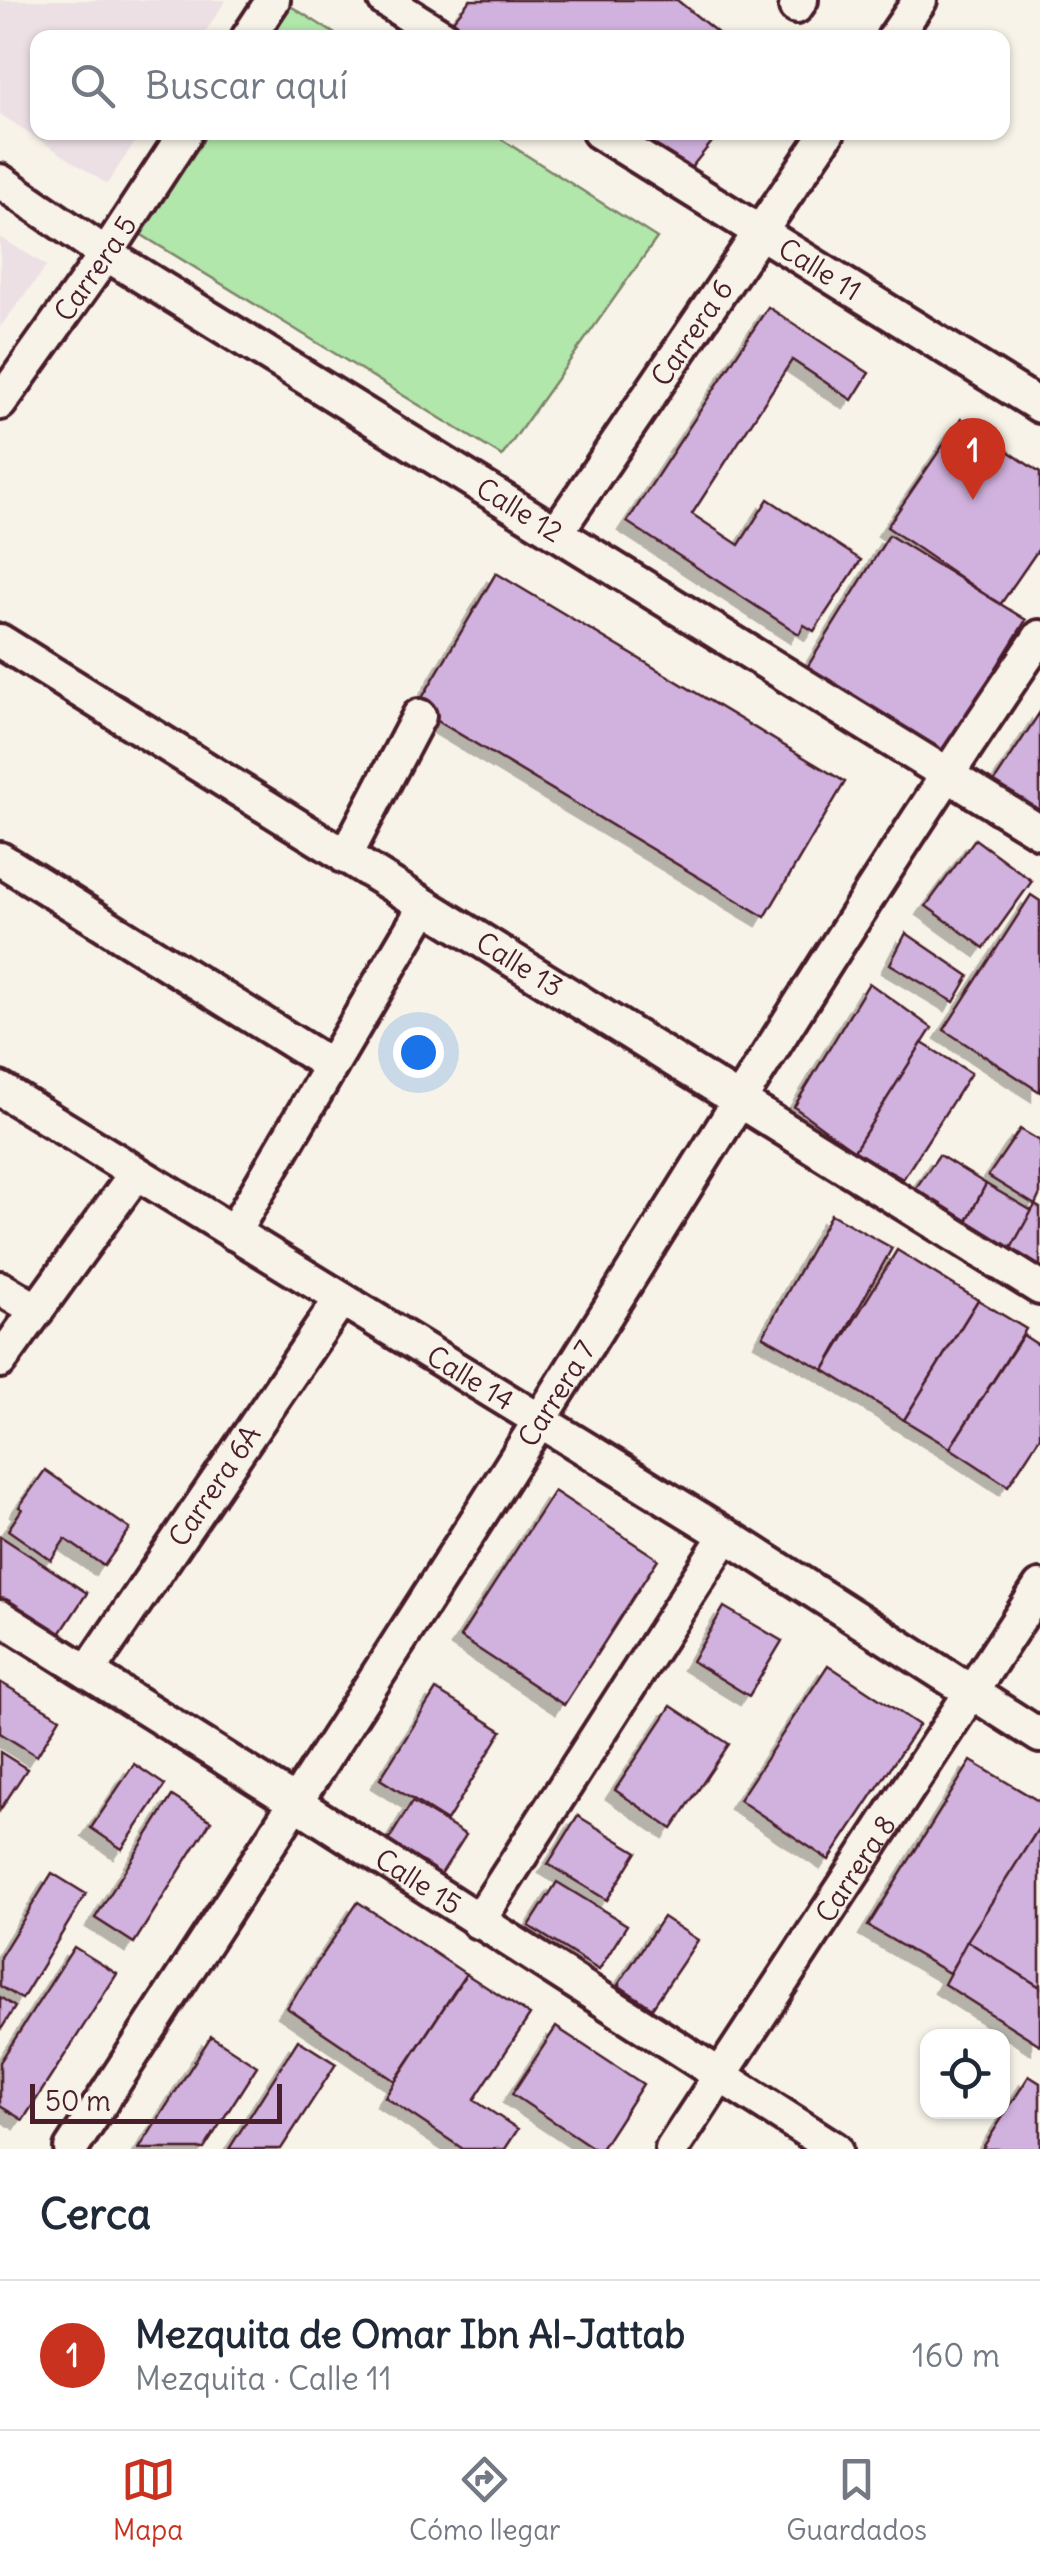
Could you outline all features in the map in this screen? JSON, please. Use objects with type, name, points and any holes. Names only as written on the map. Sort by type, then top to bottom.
[{"type":"street","points":[[253,30],[273,0]]},
{"type":"street","points":[[385,0],[433,30]]},
{"type":"street","points":[[899,30],[920,0]]},
{"type":"street","name":"Carrera 5","points":[[0,403],[181,140]]},
{"type":"street","name":"Calle 11","points":[[612,140],[1040,406]]},
{"type":"street","name":"Carrera 6","points":[[556,533],[823,140]]},
{"type":"street","name":"Calle 12","points":[[0,182],[106,254],[1040,832]]},
{"type":"street","name":"Carrera 7","points":[[71,2149],[540,1420],[946,774],[1040,637]]},
{"type":"street","name":"Calle 13","points":[[0,641],[1040,1288]]},
{"type":"street","points":[[345,856],[419,716]]},
{"type":"street","points":[[0,859],[331,1066]]},
{"type":"street","points":[[233,1233],[425,906]]},
{"type":"street","name":"Calle 14","points":[[0,1090],[726,1534],[1040,1736]]},
{"type":"street","points":[[0,1361],[136,1173]]},
{"type":"street","points":[[0,1288],[36,1310]]},
{"type":"street","name":"Carrera 6A","points":[[88,1672],[341,1299]]},
{"type":"street","points":[[478,1922],[726,1534]]},
{"type":"street","name":"Carrera 8","points":[[672,2149],[1040,1588]]},
{"type":"street","name":"Calle 15","points":[[0,1617],[296,1802],[834,2149]]},
{"type":"shaded area","points":[[0,0],[226,0],[207,30],[30,30],[30,134],[0,114]]},
{"type":"shaded area","points":[[40,140],[136,140],[107,184]]},
{"type":"shaded area","points":[[0,237],[47,266],[0,327]]},
{"type":"green space","points":[[281,0],[329,30],[257,30]]},
{"type":"green space","points":[[188,140],[503,140],[657,238],[502,456],[132,229]]},
{"type":"building","points":[[470,0],[677,0],[714,30],[461,30],[451,23]]},
{"type":"building","points":[[614,140],[714,140],[677,185]]},
{"type":"building","points":[[768,307],[869,373],[852,400],[792,360],[692,514],[739,545],[768,499],[861,560],[814,631],[804,625],[799,634],[627,522]]},
{"type":"building","points":[[961,419],[1040,473],[1040,547],[1000,605],[887,527]]},
{"type":"building","points":[[889,535],[1026,620],[942,755],[806,669]]},
{"type":"building","points":[[496,573],[845,782],[765,917],[416,708]]},
{"type":"building","points":[[1040,712],[1040,812],[994,782]]},
{"type":"building","points":[[975,839],[1032,881],[984,948],[926,906]]},
{"type":"building","points":[[1031,895],[1040,901],[1040,1092],[944,1030]]},
{"type":"building","points":[[906,933],[969,976],[954,1002],[890,964]]},
{"type":"building","points":[[869,983],[932,1028],[854,1151],[794,1107]]},
{"type":"building","points":[[922,1043],[971,1073],[903,1179],[854,1151]]},
{"type":"building","points":[[1020,1129],[1040,1141],[1040,1194],[1035,1205],[988,1176]]},
{"type":"building","points":[[939,1155],[986,1184],[966,1223],[913,1192]]},
{"type":"building","points":[[986,1184],[1032,1211],[1009,1252],[966,1223]]},
{"type":"building","points":[[1035,1205],[1040,1208],[1040,1271],[1009,1252]]},
{"type":"building","points":[[831,1214],[892,1248],[824,1370],[763,1336]]},
{"type":"building","points":[[897,1250],[978,1300],[904,1420],[824,1370]]},
{"type":"building","points":[[978,1300],[1026,1329],[950,1448],[904,1420]]},
{"type":"building","points":[[1023,1335],[1040,1346],[1040,1437],[1008,1486],[950,1448]]},
{"type":"building","points":[[45,1470],[130,1529],[104,1566],[65,1539],[51,1560],[8,1530]]},
{"type":"building","points":[[554,1491],[658,1559],[564,1705],[460,1637]]},
{"type":"building","points":[[0,1536],[87,1593],[58,1637],[0,1599]]},
{"type":"building","points":[[724,1607],[782,1641],[749,1696],[692,1661]]},
{"type":"building","points":[[828,1665],[919,1725],[829,1860],[739,1800]]},
{"type":"building","points":[[0,1682],[60,1718],[37,1756],[0,1733]]},
{"type":"building","points":[[436,1690],[502,1731],[447,1821],[380,1779]]},
{"type":"building","points":[[671,1706],[729,1744],[672,1829],[615,1790]]},
{"type":"building","points":[[0,1752],[27,1769],[0,1810]]},
{"type":"building","points":[[971,1761],[1040,1802],[1040,1826],[949,1973],[868,1926]]},
{"type":"building","points":[[134,1764],[165,1785],[122,1849],[91,1828]]},
{"type":"building","points":[[172,1796],[211,1821],[134,1943],[95,1918]]},
{"type":"building","points":[[412,1802],[466,1835],[441,1874],[388,1841]]},
{"type":"building","points":[[578,1816],[637,1852],[607,1900],[548,1864]]},
{"type":"building","points":[[1040,1826],[1040,1987],[967,1941]]},
{"type":"building","points":[[52,1873],[86,1894],[22,1999],[0,1986],[0,1957]]},
{"type":"building","points":[[557,1882],[627,1925],[599,1970],[529,1926]]},
{"type":"building","points":[[358,1902],[466,1974],[395,2081],[287,2008]]},
{"type":"building","points":[[663,1917],[698,1940],[652,2008],[618,1985]]},
{"type":"building","points":[[967,1941],[1040,1987],[1040,2045],[944,1984]]},
{"type":"building","points":[[74,1947],[117,1974],[23,2120],[0,2106],[0,2062]]},
{"type":"building","points":[[466,1974],[530,2015],[474,2100],[518,2129],[505,2149],[463,2149],[385,2097]]},
{"type":"building","points":[[0,1997],[15,2007],[0,2031]]},
{"type":"building","points":[[556,2027],[643,2084],[601,2149],[595,2149],[512,2094]]},
{"type":"building","points":[[211,2036],[257,2066],[204,2149],[139,2149]]},
{"type":"building","points":[[298,2040],[336,2064],[281,2149],[229,2149]]},
{"type":"building","points":[[1029,2076],[1040,2083],[1040,2149],[982,2149],[1001,2119],[1010,2119],[1010,2106]]},
{"type":"place","name":"Mezquita de Omar Ibn Al-Jattab","points":[[973,500]]}]
